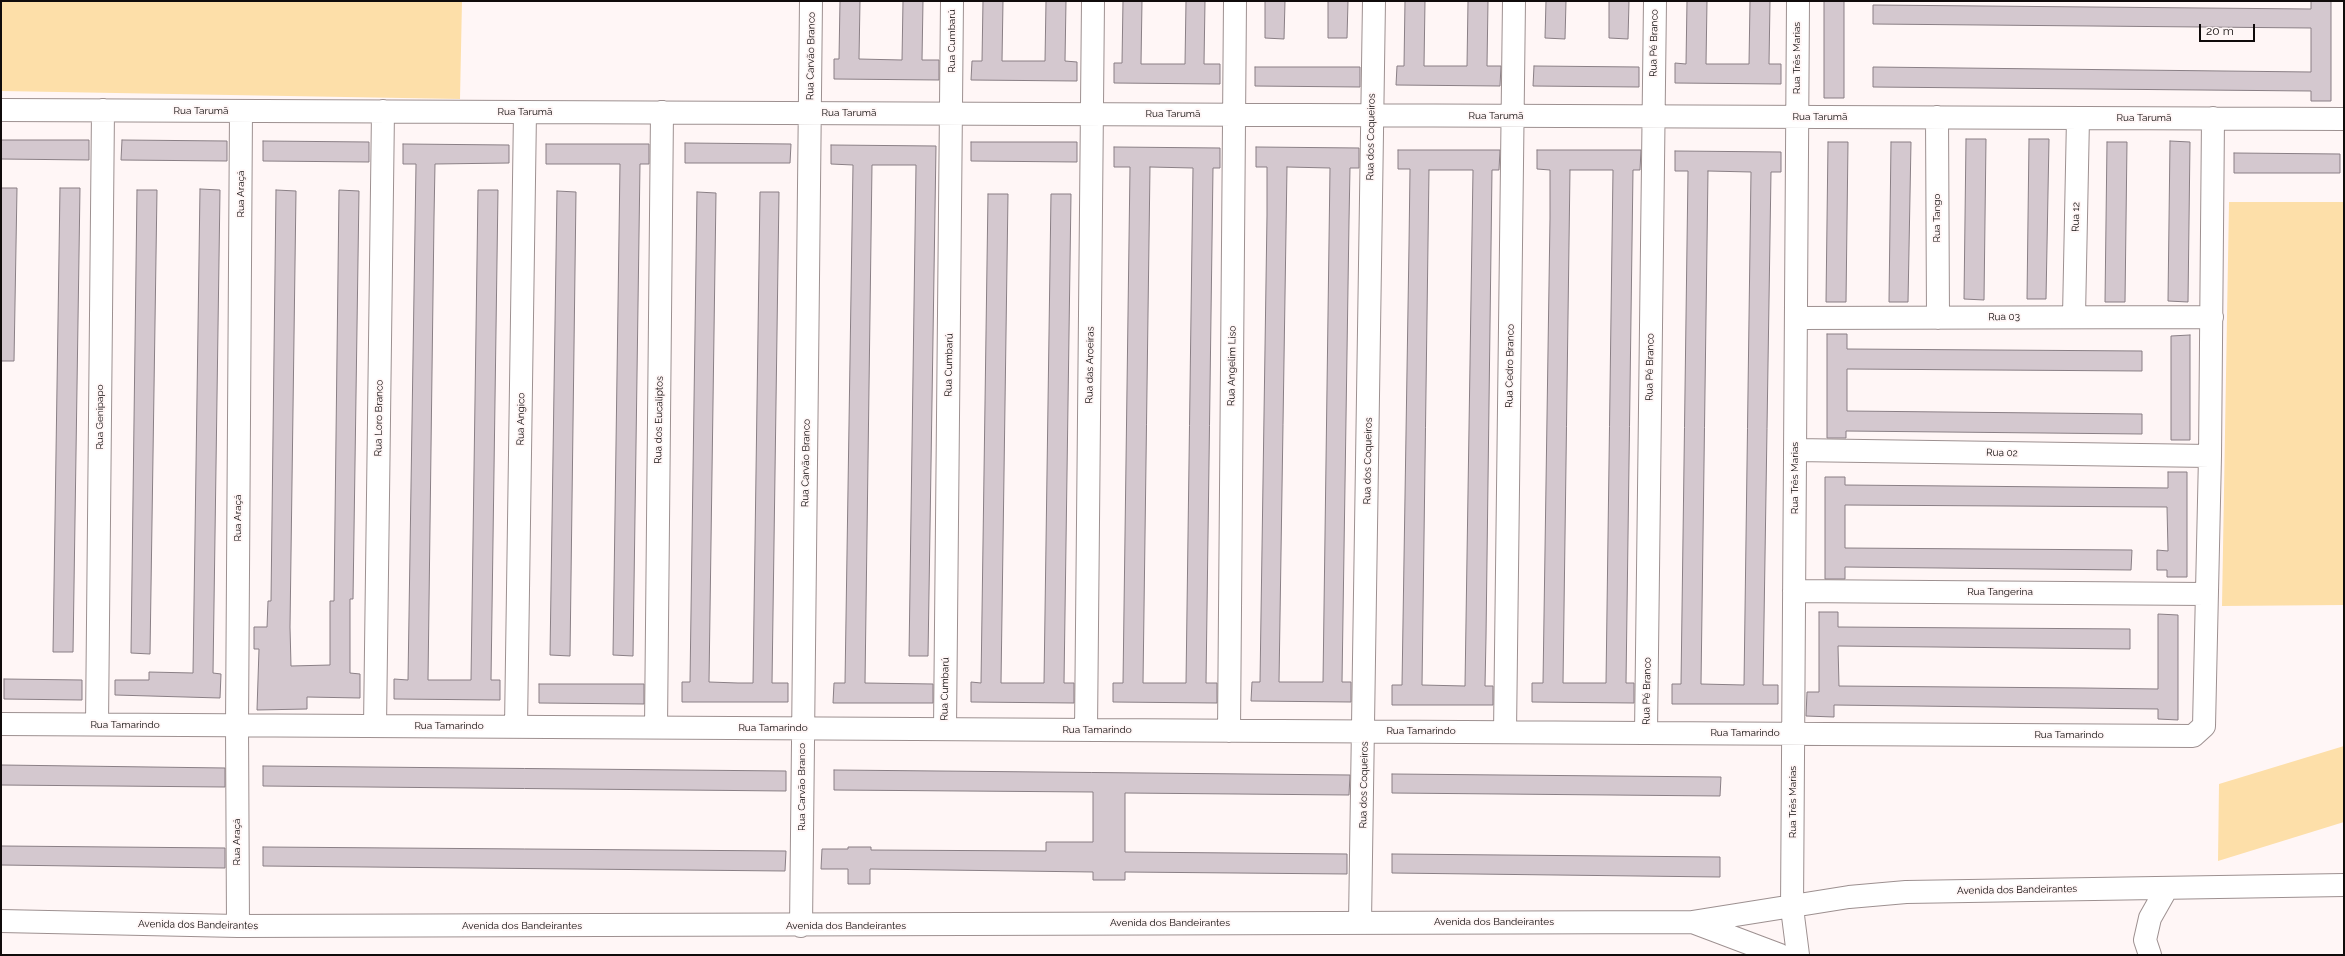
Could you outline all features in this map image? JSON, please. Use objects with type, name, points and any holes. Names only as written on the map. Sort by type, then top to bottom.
[{"type":"street","name":"Rua Carvão Branco","points":[[801,926],[811,1]]},
{"type":"street","name":"Rua Cumbarú","points":[[945,729],[952,1]]},
{"type":"street","name":"Rua das Aroeiras","points":[[1086,730],[1093,1]]},
{"type":"street","name":"Rua Angelim Liso","points":[[1229,730],[1235,1]]},
{"type":"street","name":"Rua dos Coqueiros","points":[[1360,922],[1365,731],[1374,1]]},
{"type":"street","name":"Rua Cedro Branco","points":[[1505,732],[1514,1]]},
{"type":"street","name":"Rua Pé Branco","points":[[1646,733],[1655,1]]},
{"type":"street","name":"Rua Três Marias","points":[[1798,1],[1792,908],[1798,955]]},
{"type":"street","name":"Rua Tarumã","points":[[1,110],[2344,119]]},
{"type":"street","name":"Rua Genipapo","points":[[98,724],[103,110]]},
{"type":"street","name":"Rua Araçá","points":[[238,926],[237,725],[241,111]]},
{"type":"street","name":"Rua Loro Branco","points":[[375,726],[384,111]]},
{"type":"street","name":"Rua Angico","points":[[516,726],[525,112]]},
{"type":"street","name":"Rua dos Eucaliptos","points":[[656,727],[662,112]]},
{"type":"street","name":"Rua Tango","points":[[1937,117],[1938,318]]},
{"type":"street","name":"Rua 12","points":[[2074,316],[2078,118]]},
{"type":"street","points":[[2206,594],[2210,456],[2213,118]]},
{"type":"street","name":"Rua 03","points":[[1796,318],[2074,316],[2212,317]]},
{"type":"street","name":"Rua 02","points":[[1795,450],[2210,456]]},
{"type":"street","name":"Rua Tangerina","points":[[1794,591],[2206,594]]},
{"type":"street","name":"Rua Tamarindo","points":[[1,724],[2193,736],[2204,726],[2206,594]]},
{"type":"street","name":"Avenida dos Bandeirantes","points":[[1,920],[238,926],[801,926],[1360,922],[1692,922],[1792,908],[1849,897],[1906,892],[2344,885]]},
{"type":"street","points":[[2150,955],[2145,940],[2150,918],[2167,888]]},
{"type":"street","name":"Avenida dos Bandeirantes","points":[[1692,922],[1780,955]]},
{"type":"shaded area","points":[[1,1],[462,1],[460,99],[1,91]]},
{"type":"shaded area","points":[[2229,202],[2344,202],[2344,605],[2222,606]]},
{"type":"shaded area","points":[[2344,746],[2344,822],[2218,861],[2219,784]]},
{"type":"building","points":[[840,1],[860,1],[859,59],[902,60],[903,1],[923,1],[922,60],[939,60],[939,80],[834,79],[834,59],[839,59]]},
{"type":"building","points":[[983,1],[1003,1],[1002,61],[1045,61],[1046,1],[1066,1],[1065,61],[1077,62],[1077,81],[971,80],[972,61],[982,61]]},
{"type":"building","points":[[1123,1],[1142,1],[1141,64],[1185,64],[1186,1],[1205,1],[1204,64],[1220,64],[1220,84],[1114,83],[1114,63],[1122,63]]},
{"type":"building","points":[[1265,1],[1285,1],[1284,39],[1265,38]]},
{"type":"building","points":[[1328,1],[1348,1],[1347,38],[1328,38]]},
{"type":"building","points":[[1405,1],[1425,1],[1424,66],[1467,66],[1468,1],[1488,1],[1487,66],[1501,66],[1500,86],[1396,85],[1397,66],[1404,66]]},
{"type":"building","points":[[1546,1],[1566,1],[1565,39],[1545,38]]},
{"type":"building","points":[[1609,1],[1629,1],[1628,39],[1609,38]]},
{"type":"building","points":[[1687,1],[1707,1],[1706,64],[1749,64],[1750,1],[1770,1],[1769,64],[1781,64],[1781,84],[1675,83],[1675,63],[1686,64]]},
{"type":"building","points":[[1824,1],[1844,1],[1844,98],[1824,98]]},
{"type":"building","points":[[2311,1],[2331,1],[2331,101],[2311,101],[2311,91],[1873,87],[1873,67],[2311,72],[2311,28],[1873,24],[1873,5],[2311,9]]},
{"type":"building","points":[[1534,66],[1639,67],[1639,87],[1533,86]]},
{"type":"building","points":[[1255,67],[1360,67],[1360,87],[1255,86]]},
{"type":"building","points":[[1966,139],[1986,139],[1984,300],[1964,299]]},
{"type":"building","points":[[2029,139],[2049,139],[2046,299],[2027,299]]},
{"type":"building","points":[[1,140],[89,140],[89,160],[1,159]]},
{"type":"building","points":[[122,140],[227,141],[227,161],[121,160]]},
{"type":"building","points":[[263,141],[369,142],[369,162],[263,161]]},
{"type":"building","points":[[2170,141],[2190,142],[2188,302],[2168,301]]},
{"type":"building","points":[[971,142],[1077,142],[1077,162],[971,161]]},
{"type":"building","points":[[1828,142],[1848,142],[1846,302],[1826,302]]},
{"type":"building","points":[[1891,142],[1911,142],[1908,302],[1889,302]]},
{"type":"building","points":[[2107,142],[2127,142],[2125,302],[2105,302]]},
{"type":"building","points":[[685,143],[791,144],[790,163],[685,163]]},
{"type":"building","points":[[403,144],[509,145],[509,163],[435,164],[434,218],[428,680],[471,680],[478,190],[498,190],[491,680],[500,680],[500,700],[394,699],[394,679],[408,680],[416,164],[403,164]]},
{"type":"building","points":[[546,144],[649,144],[649,164],[640,164],[633,656],[613,655],[620,164],[546,164]]},
{"type":"building","points":[[831,145],[936,146],[928,656],[909,656],[916,165],[872,165],[865,683],[933,684],[933,703],[833,703],[834,683],[845,683],[853,165],[831,164]]},
{"type":"building","points":[[1114,147],[1220,148],[1220,168],[1213,168],[1206,683],[1217,683],[1217,703],[1113,702],[1113,683],[1123,683],[1130,167],[1114,167]],"holes":[[[1150,167],[1193,168],[1186,683],[1143,683]]]},
{"type":"building","points":[[1256,147],[1359,148],[1359,168],[1350,168],[1342,682],[1351,682],[1351,702],[1251,701],[1252,682],[1260,682],[1267,215],[1267,167],[1256,167]],"holes":[[[1287,167],[1330,168],[1323,682],[1279,682]]]},
{"type":"building","points":[[1398,150],[1500,150],[1499,170],[1492,170],[1485,686],[1493,686],[1493,705],[1392,705],[1392,685],[1402,685],[1410,169],[1398,169]],"holes":[[[1429,170],[1473,170],[1465,686],[1422,685]]]},
{"type":"building","points":[[1537,150],[1641,150],[1640,170],[1633,170],[1626,683],[1634,683],[1634,703],[1532,702],[1532,683],[1543,683],[1550,218],[1550,170],[1537,169]],"holes":[[[1570,170],[1613,170],[1606,683],[1563,683]]]},
{"type":"building","points":[[1675,151],[1781,152],[1781,172],[1771,172],[1763,685],[1778,685],[1778,704],[1672,704],[1672,684],[1681,684],[1688,171],[1675,171]],"holes":[[[1708,171],[1751,172],[1744,685],[1701,684]]]},
{"type":"building","points":[[2234,153],[2340,154],[2340,173],[2234,173]]},
{"type":"building","points":[[1,188],[17,188],[14,361],[1,361]]},
{"type":"building","points":[[60,188],[80,188],[73,652],[53,652]]},
{"type":"building","points":[[200,189],[220,190],[213,673],[221,674],[220,698],[115,695],[115,680],[149,680],[149,672],[193,673]]},
{"type":"building","points":[[137,190],[157,190],[150,654],[131,653]]},
{"type":"building","points":[[276,190],[296,191],[290,627],[291,666],[330,665],[330,601],[334,601],[339,190],[359,191],[353,599],[350,599],[350,673],[360,674],[360,698],[307,697],[307,709],[257,710],[259,649],[254,649],[254,627],[267,627],[268,601],[271,601]]},
{"type":"building","points":[[557,191],[576,192],[570,656],[550,655]]},
{"type":"building","points":[[697,192],[716,193],[709,682],[753,683],[760,192],[779,192],[772,683],[788,683],[788,702],[682,702],[682,682],[690,682]]},
{"type":"building","points":[[988,194],[1008,194],[1001,683],[1044,683],[1051,194],[1071,194],[1064,683],[1074,683],[1074,703],[971,702],[971,682],[981,683]]},
{"type":"building","points":[[1827,334],[1847,334],[1847,349],[2142,351],[2142,371],[1847,369],[1847,411],[2142,414],[2142,434],[1846,431],[1846,438],[1827,438]]},
{"type":"building","points":[[2190,335],[2190,440],[2171,440],[2171,336]]},
{"type":"building","points":[[2168,472],[2187,472],[2187,577],[2167,577],[2167,570],[2157,570],[2157,550],[2168,551],[2167,507],[1845,505],[1845,548],[2132,550],[2131,570],[1845,567],[1845,579],[1825,579],[1825,477],[1845,477],[1845,485],[2168,488]]},
{"type":"building","points":[[1819,612],[1838,612],[1838,627],[2130,629],[2130,649],[1838,646],[1839,686],[2158,689],[2158,614],[2178,615],[2178,720],[2158,719],[2158,709],[1834,705],[1834,717],[1806,716],[1807,692],[1819,692]]},
{"type":"building","points":[[4,679],[82,680],[82,700],[4,699]]},
{"type":"building","points":[[539,684],[644,684],[644,704],[539,703]]},
{"type":"building","points":[[1,765],[225,768],[225,787],[1,785]]},
{"type":"building","points":[[263,766],[786,771],[786,791],[263,786]]},
{"type":"building","points":[[834,770],[1350,775],[1349,795],[1125,793],[1125,852],[1347,854],[1347,874],[1125,872],[1125,880],[1093,880],[1093,872],[870,869],[870,884],[848,884],[848,869],[821,869],[822,849],[871,847],[871,850],[1046,851],[1046,842],[1093,842],[1093,792],[834,790]]},
{"type":"building","points":[[1392,774],[1721,777],[1720,796],[1392,793]]},
{"type":"building","points":[[1,846],[225,848],[225,868],[1,865]]},
{"type":"building","points":[[263,847],[786,851],[785,871],[263,866]]},
{"type":"building","points":[[1392,854],[1720,857],[1720,877],[1392,873]]}]
